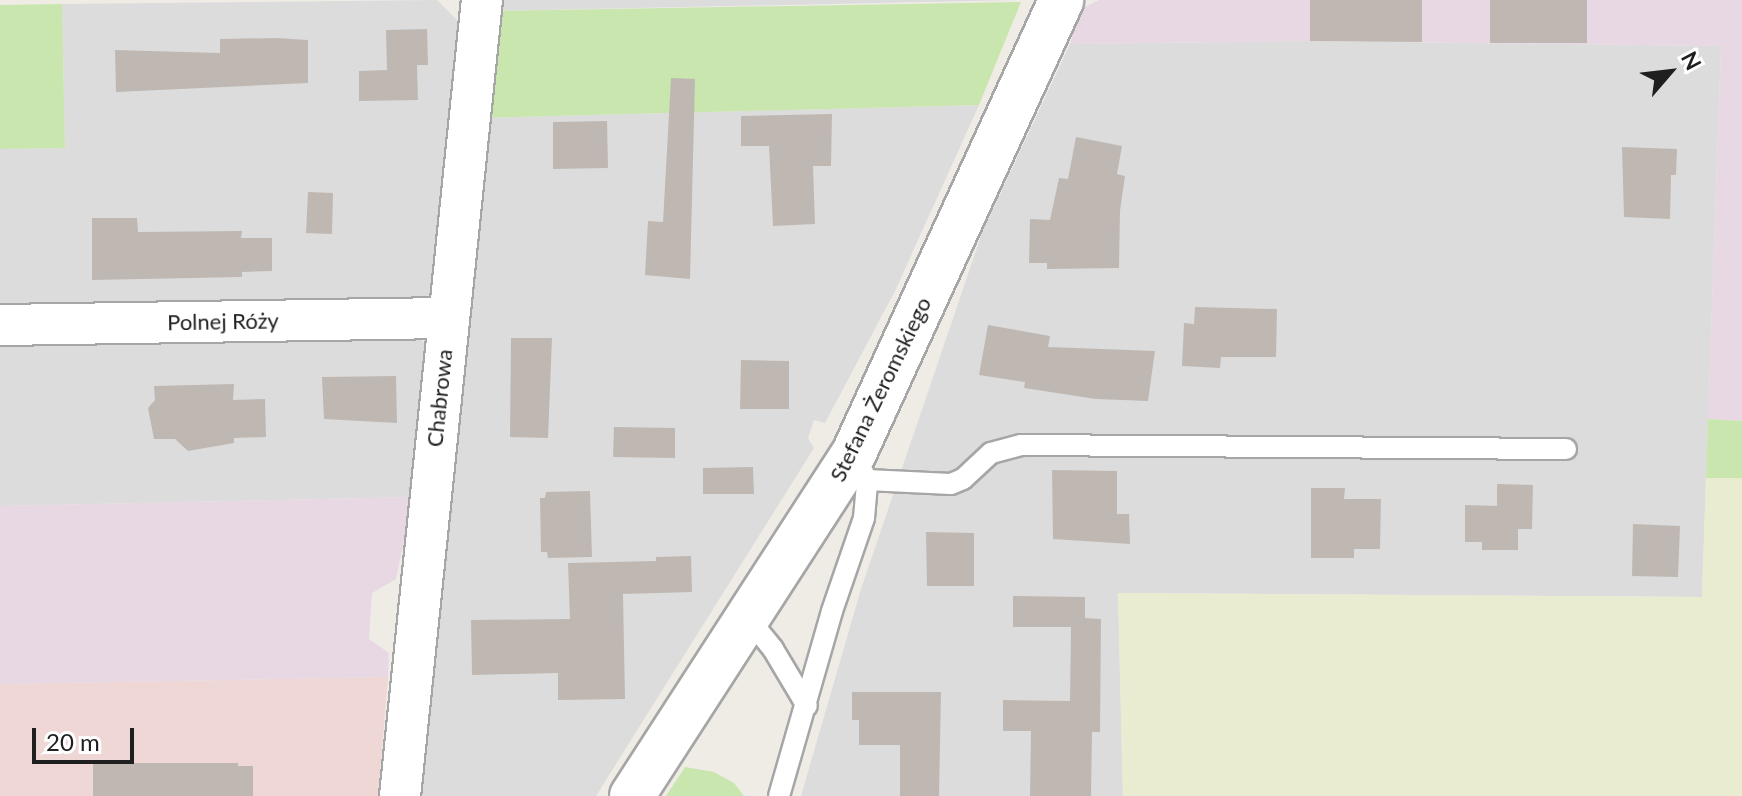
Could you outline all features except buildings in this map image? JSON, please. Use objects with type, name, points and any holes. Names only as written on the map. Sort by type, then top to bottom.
[{"type":"street","name":"Chabrowa","points":[[400,796],[482,0]]},
{"type":"street","name":"Stefana Żeromskiego","points":[[632,796],[748,618],[861,467],[1061,0]]},
{"type":"street","name":"Polnej Róży","points":[[0,325],[447,318]]},
{"type":"lane","points":[[779,796],[832,611],[864,518],[861,467],[951,484],[963,479],[991,453],[1021,445],[1566,449]]},
{"type":"lane","points":[[748,618],[773,649],[807,706]]},
{"type":"shaded area","points":[[437,0],[460,23],[435,291],[416,303],[0,311],[0,149],[65,148],[62,4]]},
{"type":"shaded area","points":[[492,0],[1022,0],[491,11]]},
{"type":"shaded area","points":[[1099,0],[1742,0],[1742,421],[1708,419],[1721,46],[1310,41],[1070,44],[1081,9]]},
{"type":"shaded area","points":[[1310,41],[1721,46],[1702,597],[1118,593],[1123,796],[801,796],[861,589],[982,233],[1070,44]]},
{"type":"shaded area","points":[[979,105],[895,291],[825,423],[814,420],[808,438],[814,448],[596,796],[412,796],[481,118]]},
{"type":"shaded area","points":[[416,334],[427,346],[413,497],[0,506],[0,342]]},
{"type":"shaded area","points":[[413,497],[396,579],[372,593],[369,639],[389,653],[388,677],[0,684],[0,506]]},
{"type":"shaded area","points":[[388,677],[378,796],[0,796],[0,684]]},
{"type":"green space","points":[[1021,2],[979,105],[481,118],[491,11]]},
{"type":"green space","points":[[62,4],[65,148],[0,149],[0,5]]},
{"type":"green space","points":[[1708,419],[1742,421],[1742,478],[1706,478]]},
{"type":"green space","points":[[1706,478],[1742,478],[1742,796],[1123,796],[1118,593],[1702,597]]},
{"type":"green space","points":[[685,767],[714,772],[734,783],[744,796],[666,796]]}]
